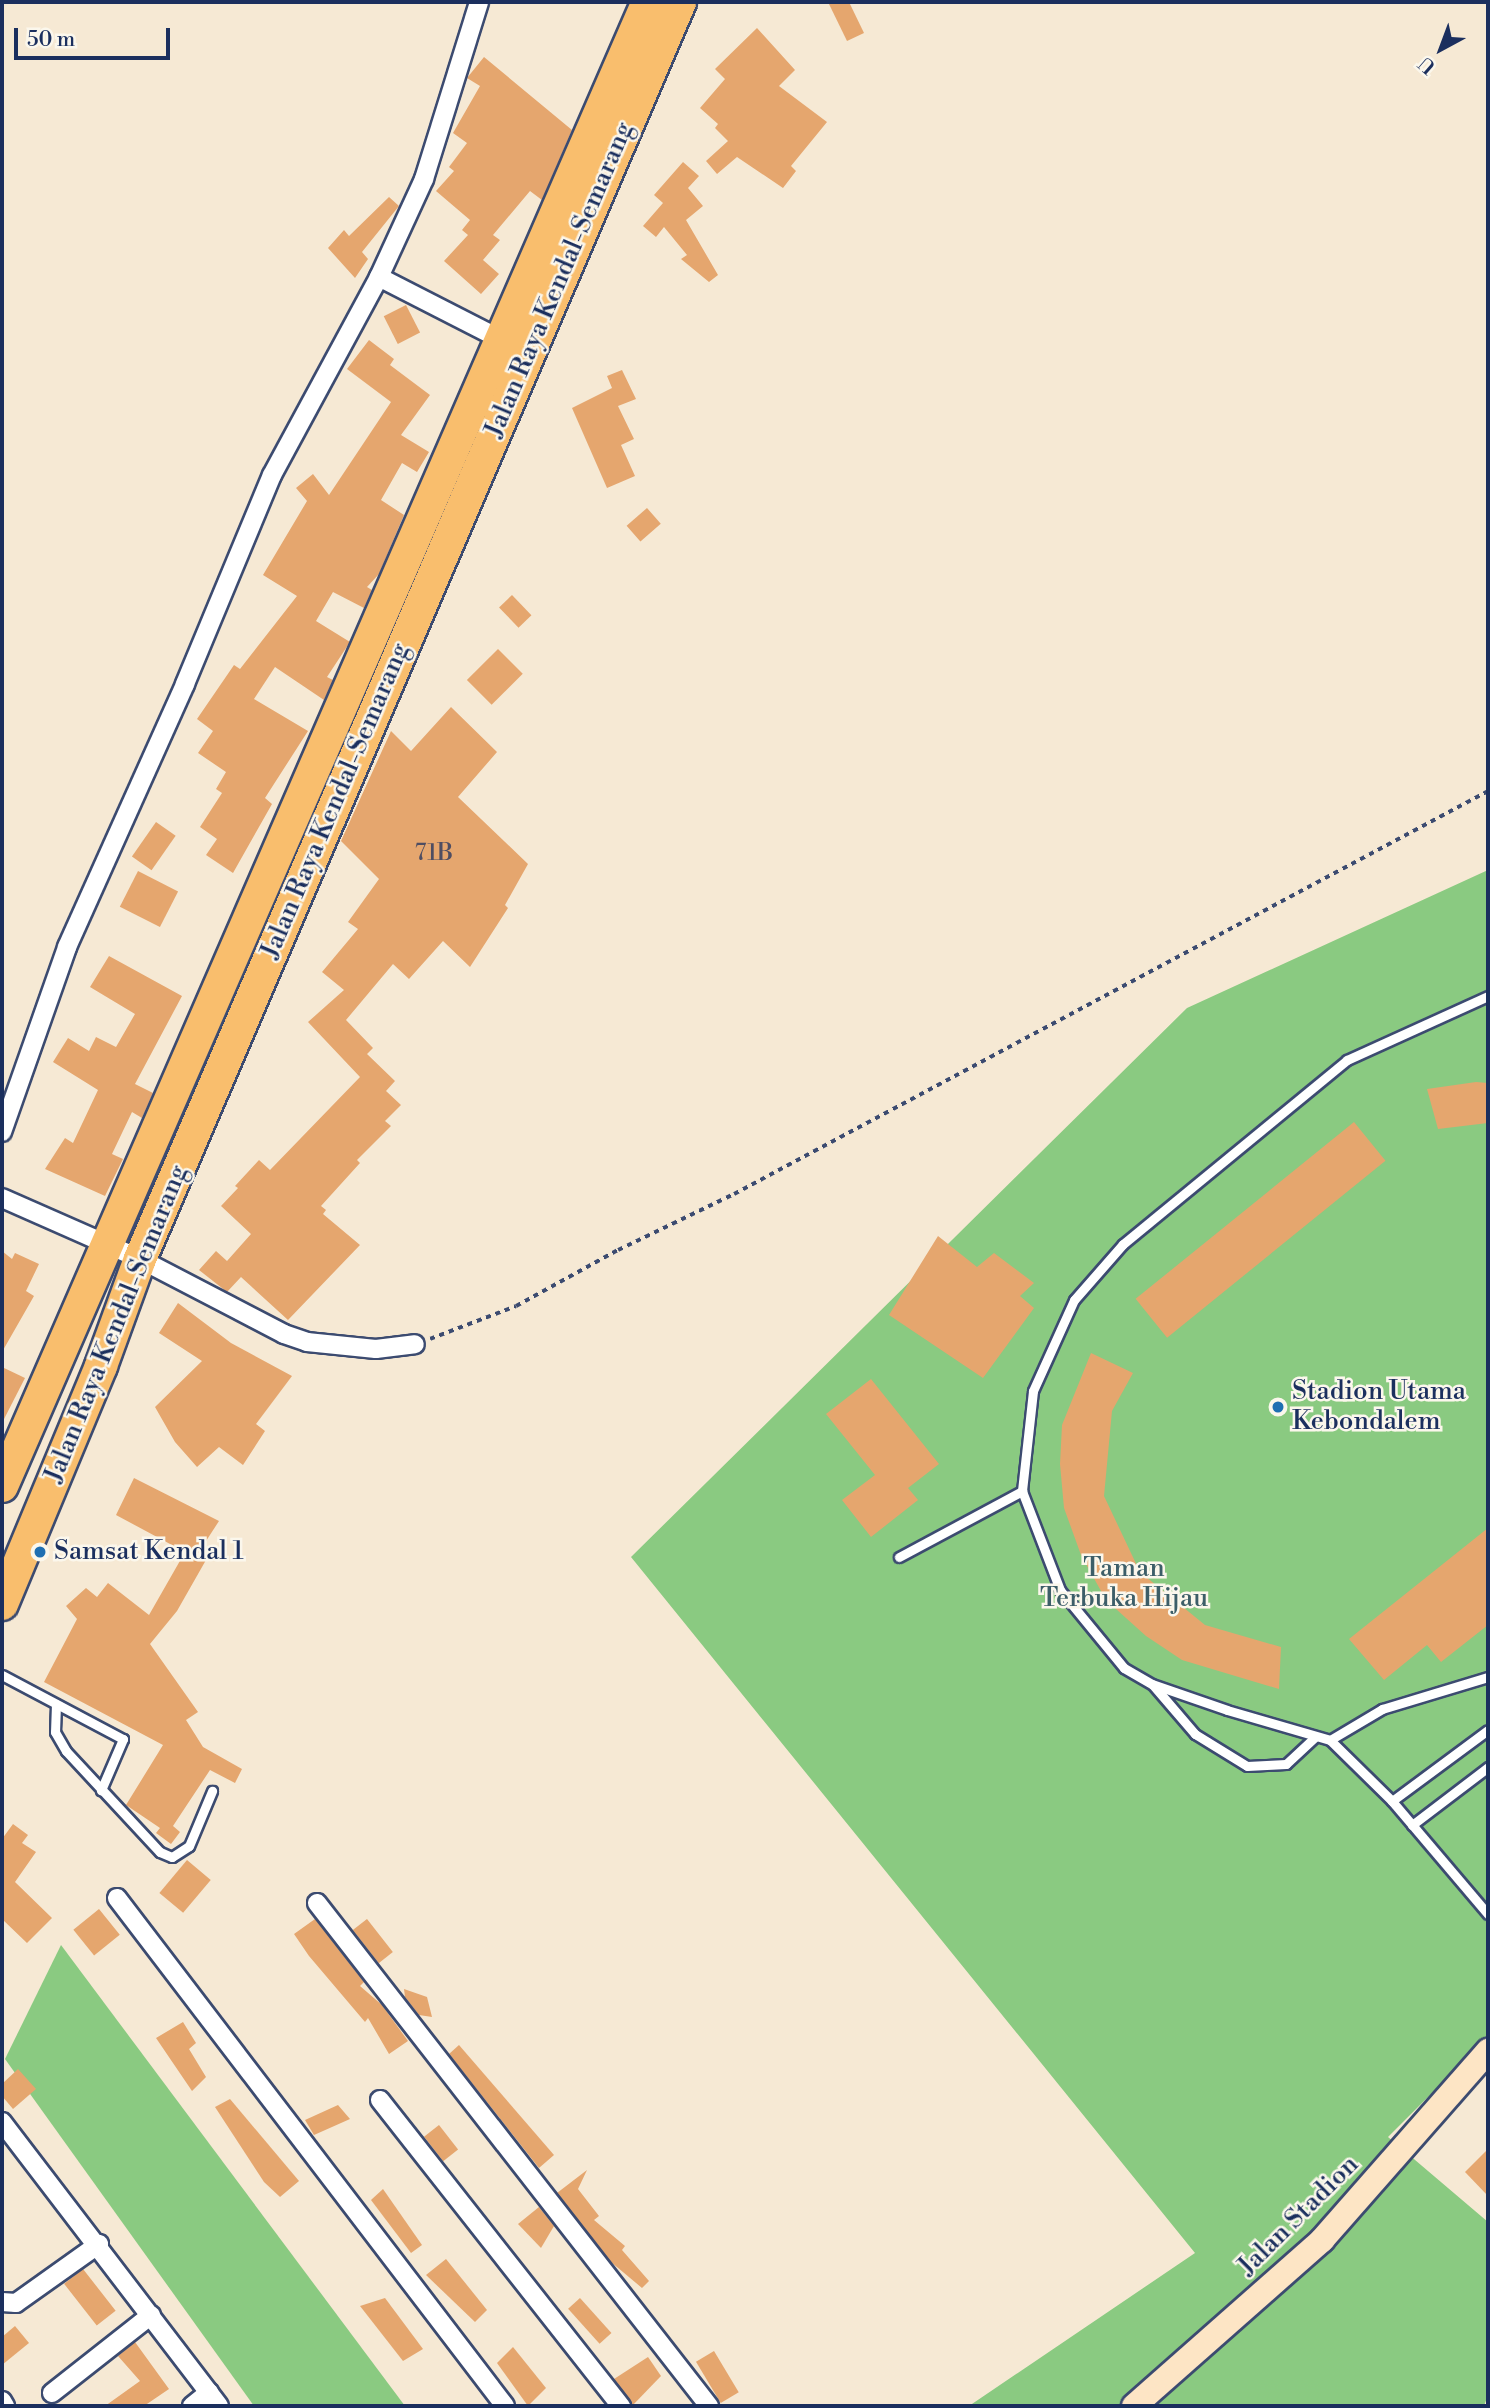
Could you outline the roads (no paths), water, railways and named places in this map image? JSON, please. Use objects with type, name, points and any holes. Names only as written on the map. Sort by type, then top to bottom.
[{"type":"highway","name":"Jalan Raya Kendal-Semarang","points":[[2,1604],[101,1366],[140,1259],[355,719],[502,340],[648,2]]},
{"type":"highway","name":"Jalan Raya Kendal-Semarang","points":[[2,1486],[109,1246],[355,719],[680,2]]},
{"type":"street","points":[[2,1132],[67,947],[186,684],[272,475],[379,277],[424,179],[479,2]]},
{"type":"street","points":[[379,277],[502,340]]},
{"type":"street","points":[[2,1198],[140,1259],[307,1342],[376,1349],[415,1345]]},
{"type":"street","points":[[117,1898],[505,2406]]},
{"type":"street","points":[[317,1903],[709,2406]]},
{"type":"street","name":"Jalan Stadion","points":[[1138,2405],[1322,2240],[1488,2051]]},
{"type":"street","points":[[380,2100],[621,2406]]},
{"type":"street","points":[[2,2122],[99,2244],[214,2399],[192,2406]]},
{"type":"street","points":[[2,2302],[16,2303],[99,2244]]},
{"type":"street","points":[[52,2393],[151,2315]]},
{"type":"street","points":[[2,2400],[5,2406]]},
{"type":"lane","points":[[1487,1909],[1392,1801],[1330,1740],[1152,1684],[1124,1668],[1060,1590],[1022,1491],[1033,1391],[1074,1300],[1122,1244],[1347,1060],[1488,996]]},
{"type":"lane","points":[[899,1557],[1022,1491]]},
{"type":"lane","points":[[2,1675],[123,1739],[101,1790]]},
{"type":"lane","points":[[1330,1740],[1382,1709],[1488,1677]]},
{"type":"lane","points":[[1152,1684],[1195,1734],[1247,1766],[1286,1764],[1315,1737]]},
{"type":"lane","points":[[56,1704],[55,1732],[101,1790],[153,1845],[172,1857],[189,1846],[212,1791]]},
{"type":"lane","points":[[1392,1801],[1488,1730]]},
{"type":"lane","points":[[1412,1825],[1488,1767]]},
{"type":"place","name":"Stadion Utama Kebondalem","points":[[1278,1407]]},
{"type":"place","name":"Samsat Kendal 1","points":[[40,1552]]},
{"type":"park label","name":"Taman Terbuka Hijau","points":[[1124,1584]]}]
